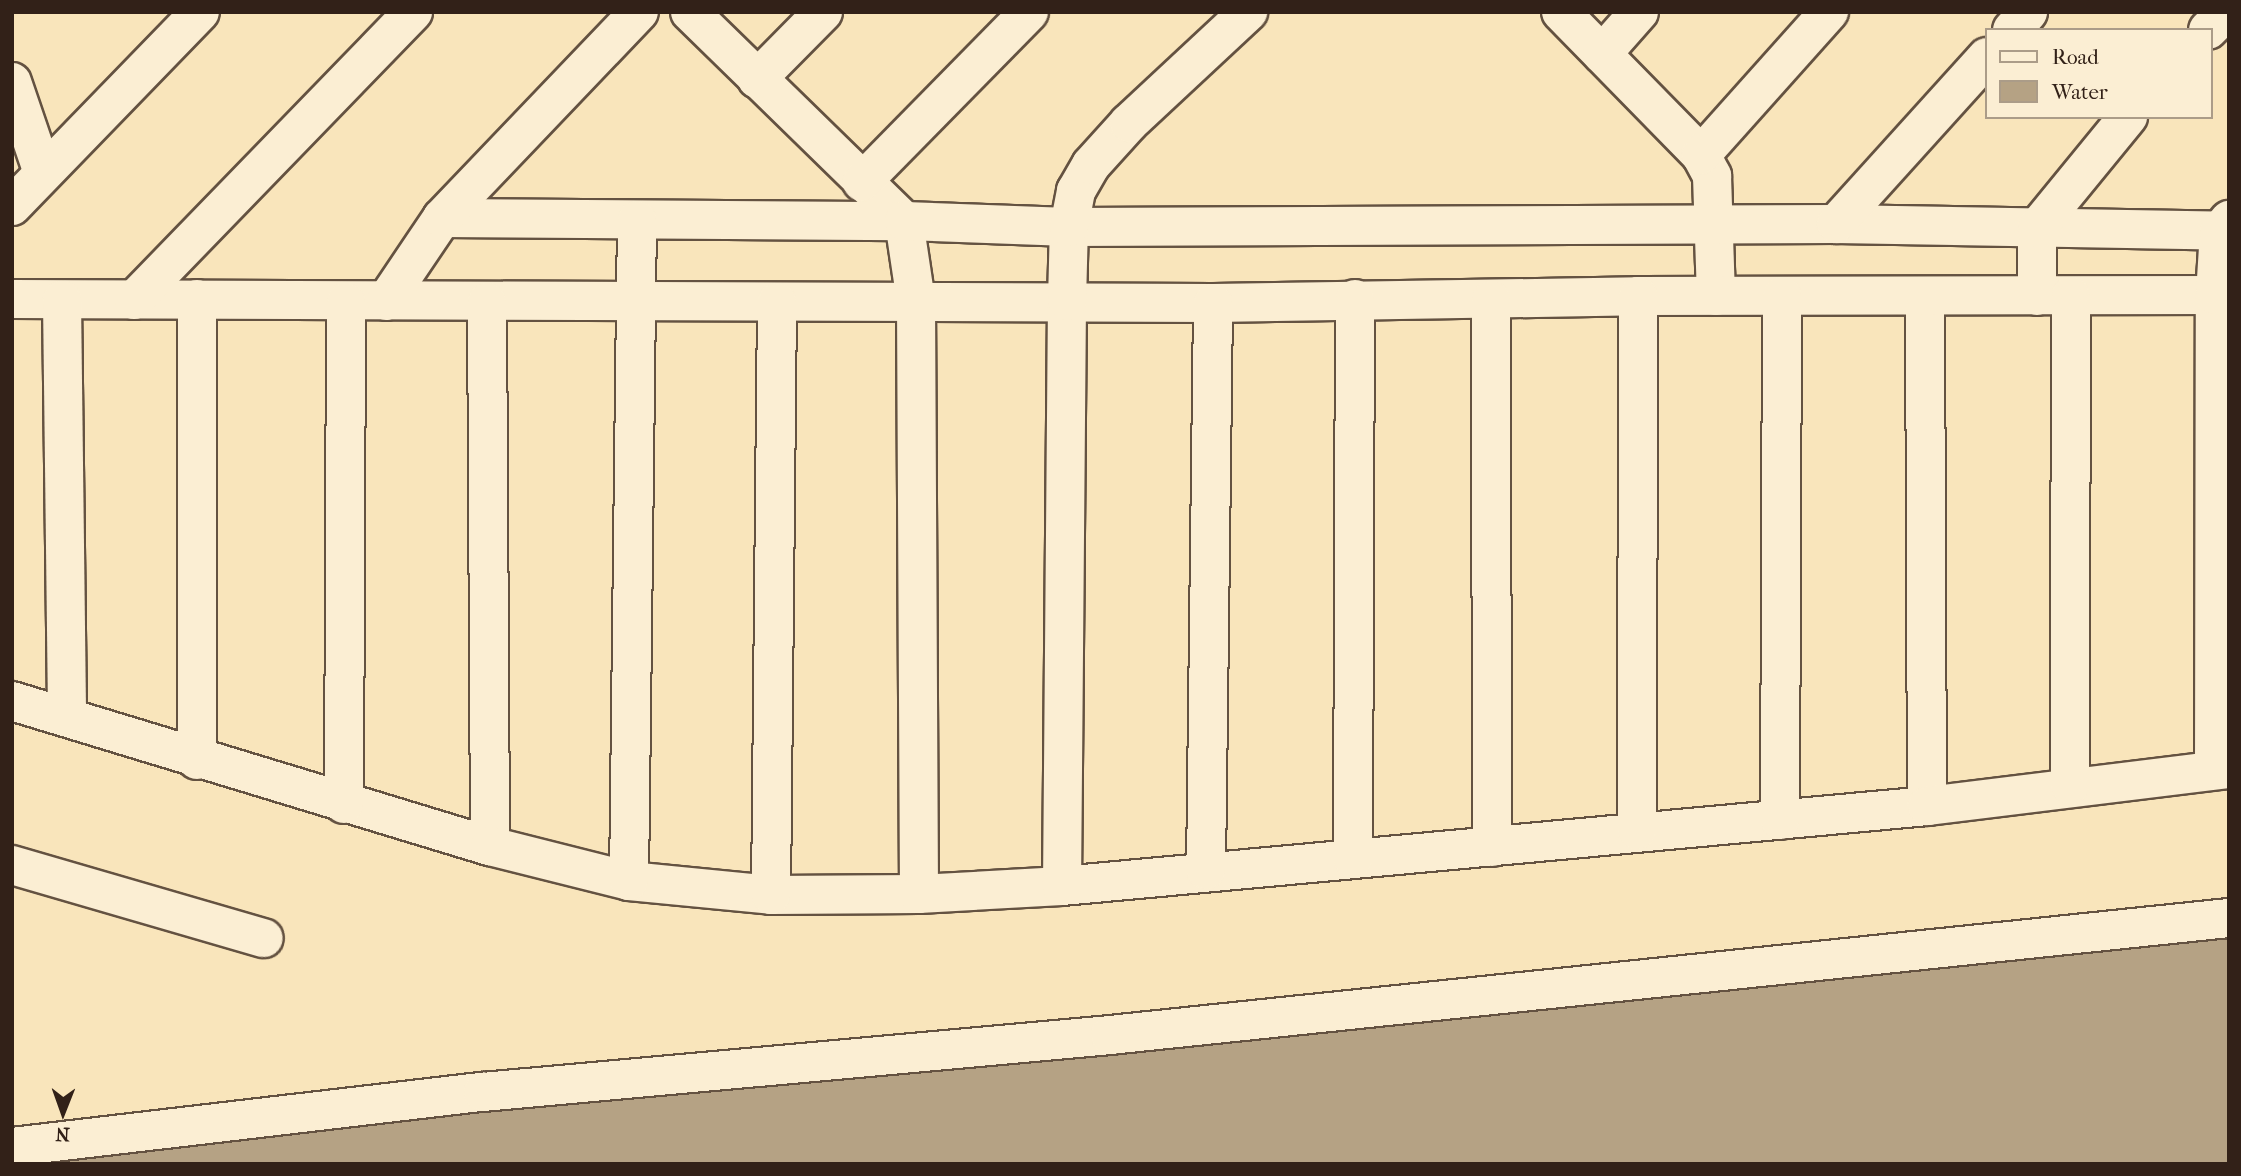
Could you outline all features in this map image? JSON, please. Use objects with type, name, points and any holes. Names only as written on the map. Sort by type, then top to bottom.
[{"type":"street","points":[[12,206],[200,12]]},
{"type":"street","points":[[134,300],[413,12]]},
{"type":"street","points":[[386,301],[442,218],[639,12]]},
{"type":"street","points":[[691,12],[904,221],[916,301],[919,894]]},
{"type":"street","points":[[757,79],[823,12]]},
{"type":"street","points":[[862,182],[1029,12]]},
{"type":"street","points":[[1062,886],[1067,301],[1069,227],[1076,191],[1091,165],[1248,12]]},
{"type":"street","points":[[1561,12],[1700,155],[1712,176],[1717,226],[1716,296]]},
{"type":"street","points":[[1602,54],[1639,12]]},
{"type":"street","points":[[1700,155],[1829,12]]},
{"type":"street","points":[[2014,28],[2028,12]]},
{"type":"street","points":[[2210,28],[2226,12]]},
{"type":"street","points":[[1836,224],[1986,58]]},
{"type":"street","points":[[12,82],[43,173]]},
{"type":"street","points":[[2037,228],[2126,119]]},
{"type":"street","points":[[12,701],[197,760],[490,846],[629,881],[771,895],[919,894],[1062,886],[1206,870],[1492,847],[1637,830],[1927,806],[2070,785],[2221,769],[2222,295],[2226,228],[1836,224],[1069,227],[904,221],[442,218]]},
{"type":"street","points":[[629,881],[639,301],[637,220]]},
{"type":"street","points":[[2037,228],[2054,296],[2070,785]]},
{"type":"street","points":[[12,299],[1213,303],[1638,296],[2222,295]]},
{"type":"street","points":[[1637,830],[1638,296]]},
{"type":"street","points":[[1780,820],[1782,296]]},
{"type":"street","points":[[1925,296],[1927,806]]},
{"type":"street","points":[[197,299],[197,760]]},
{"type":"street","points":[[1353,859],[1355,299]]},
{"type":"street","points":[[62,300],[67,717]]},
{"type":"street","points":[[1491,300],[1492,847]]},
{"type":"street","points":[[344,804],[346,302]]},
{"type":"street","points":[[487,302],[490,846]]},
{"type":"street","points":[[771,895],[777,302]]},
{"type":"street","points":[[1206,870],[1213,303]]},
{"type":"street","points":[[12,865],[264,938]]},
{"type":"street","points":[[12,1147],[483,1092],[1110,1035],[2229,918]]},
{"type":"water","points":[[2229,920],[2229,1164],[12,1164],[12,1147]]}]
